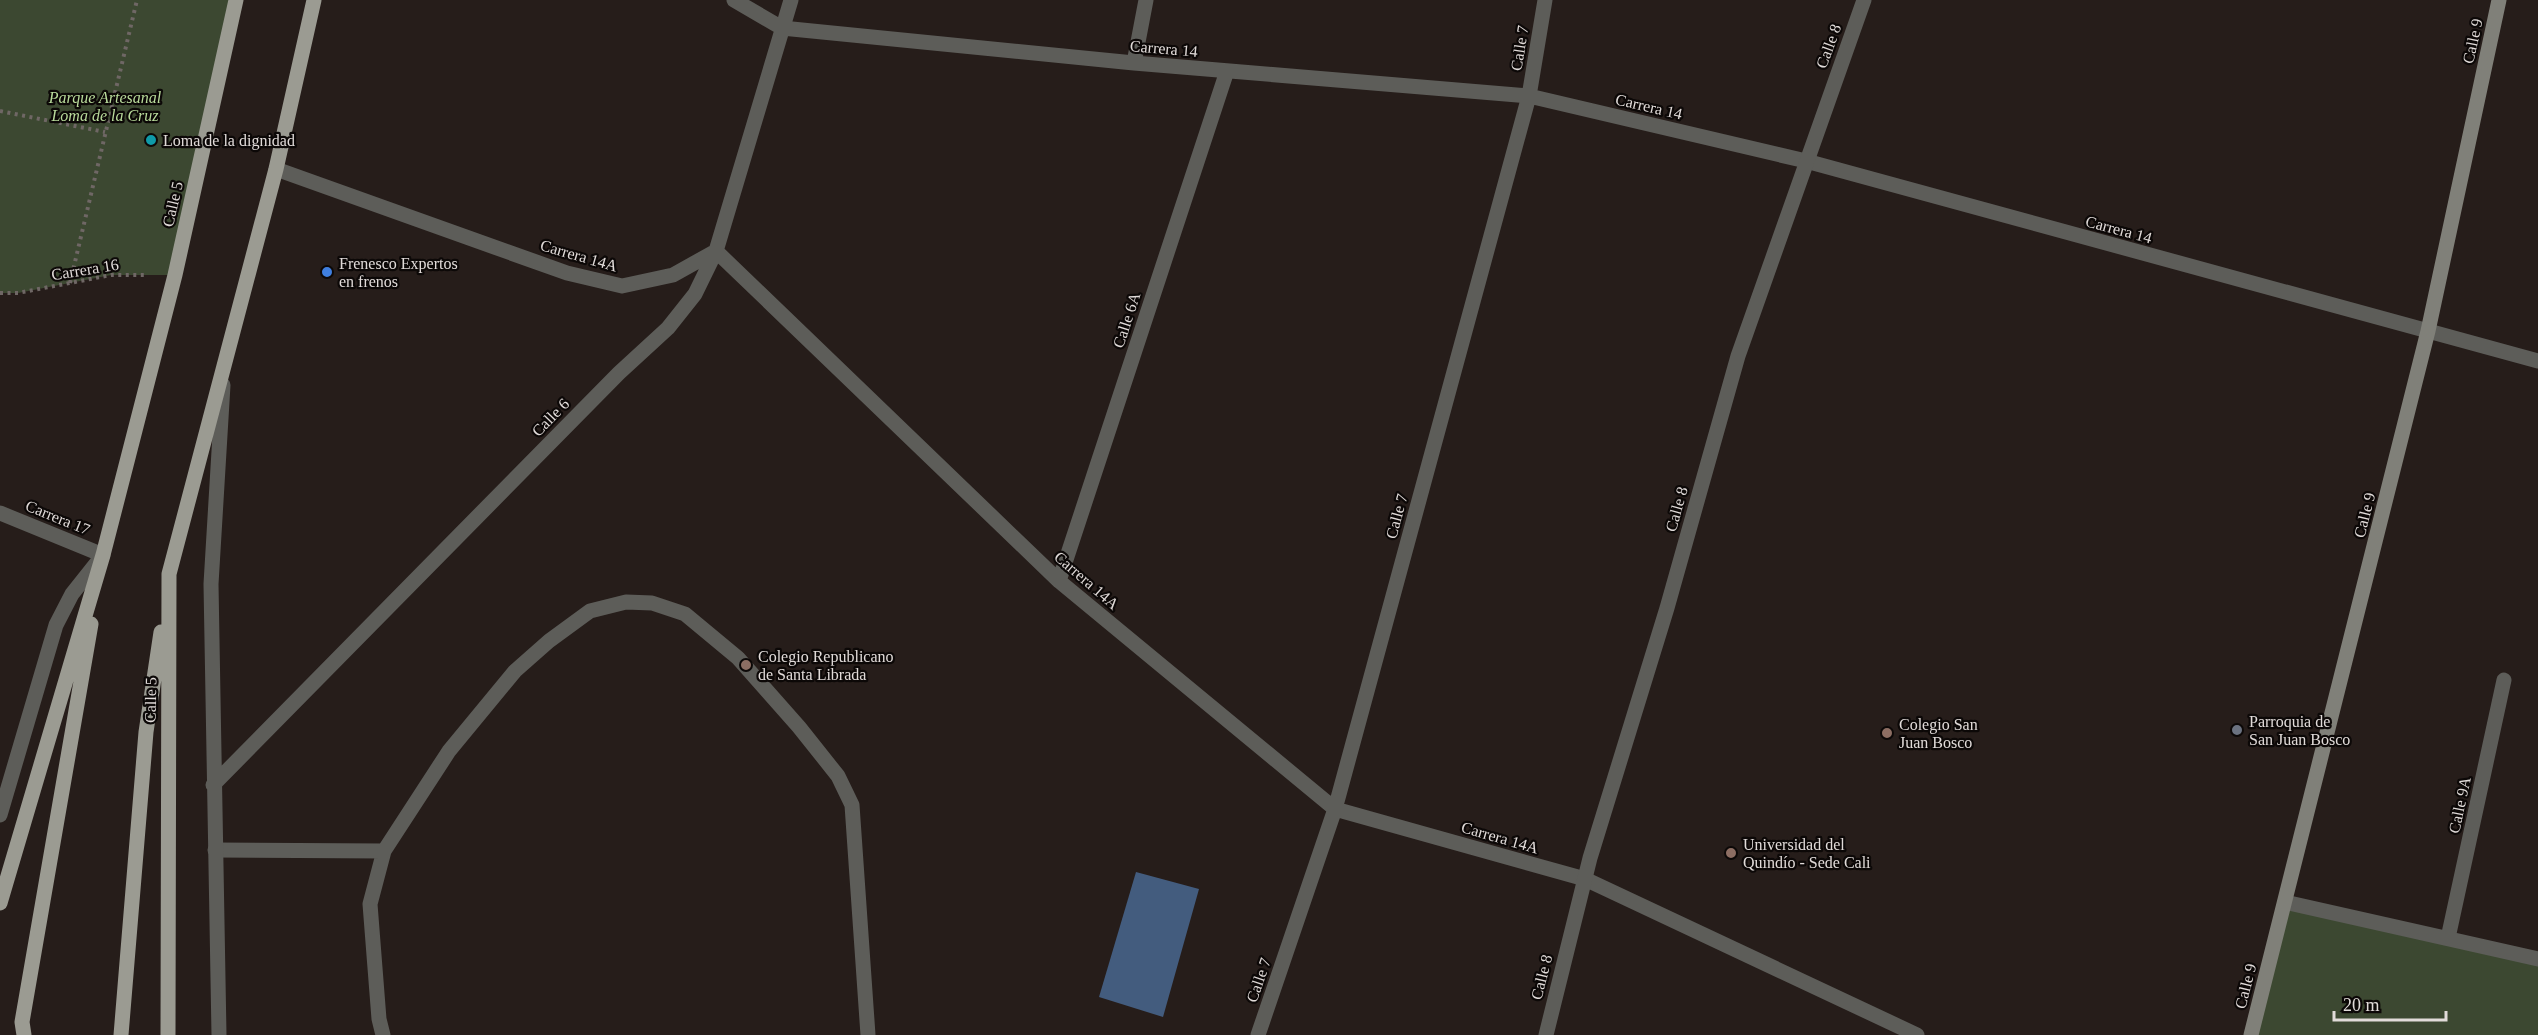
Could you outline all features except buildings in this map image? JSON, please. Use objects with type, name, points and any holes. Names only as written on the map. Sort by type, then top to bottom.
[{"type":"main road","name":"Calle 5","points":[[0,903],[103,555],[175,275],[236,0]]},
{"type":"main road","name":"Calle 5","points":[[168,1035],[169,574],[276,169],[314,0]]},
{"type":"main road","name":"Calle 9","points":[[2251,1035],[2428,331],[2499,0]]},
{"type":"main road","points":[[24,1035],[22,1022],[103,555]]},
{"type":"main road","points":[[121,1035],[146,732],[169,574]]},
{"type":"street","name":"Carrera 14","points":[[734,0],[782,28],[1134,63],[1529,96],[1806,161],[2538,361]]},
{"type":"street","name":"Calle 6","points":[[213,785],[619,373],[668,328],[695,294],[716,250],[791,0]]},
{"type":"street","points":[[1134,63],[1146,0]]},
{"type":"street","name":"Calle 7","points":[[1258,1035],[1335,809],[1529,96],[1545,0]]},
{"type":"street","name":"Calle 8","points":[[1545,1035],[1585,879],[1667,608],[1738,356],[1864,0]]},
{"type":"street","name":"Calle 6A","points":[[1059,581],[1227,71]]},
{"type":"street","name":"Carrera 14A","points":[[276,169],[567,273],[622,286],[673,275],[716,250],[1059,581],[1335,809],[1585,879],[1917,1035]]},
{"type":"street","name":"Calle 5","points":[[219,1035],[211,584],[223,373]]},
{"type":"street","name":"Carrera 17","points":[[0,513],[103,555]]},
{"type":"street","name":"Calle 5","points":[[0,815],[56,625],[72,594],[103,555]]},
{"type":"street","points":[[383,1035],[379,1019],[370,904],[384,851],[449,751],[515,671],[549,641],[590,611],[626,602],[652,603],[685,614],[738,658],[800,727],[838,776],[852,805],[868,1035]]},
{"type":"street","name":"Calle 9A","points":[[2448,938],[2504,680]]},
{"type":"street","points":[[215,850],[384,851]]},
{"type":"street","points":[[2285,902],[2538,959]]},
{"type":"path","points":[[70,283],[137,0]]},
{"type":"path","points":[[0,111],[105,132]]},
{"type":"path","name":"Carrera 16","points":[[0,293],[18,293],[111,275],[175,275]]},
{"type":"green space","name":"Parque Artesanal Loma de la Cruz","points":[[0,0],[236,0],[175,275],[111,275],[18,293],[0,293]]},
{"type":"green space","points":[[2285,902],[2538,959],[2538,1035],[2251,1035]]},
{"type":"water","points":[[1136,872],[1199,889],[1163,1017],[1099,997]]},
{"type":"place","name":"Loma de la dignidad","points":[[151,140]]},
{"type":"place","name":"Frenesco Expertos en frenos","points":[[327,272]]},
{"type":"place","name":"Colegio Republicano de Santa Librada","points":[[746,665]]},
{"type":"place","name":"Parroquia de San Juan Bosco","points":[[2237,730]]},
{"type":"place","name":"Colegio San Juan Bosco","points":[[1887,733]]},
{"type":"place","name":"Universidad del Quindío - Sede Cali","points":[[1731,853]]}]
